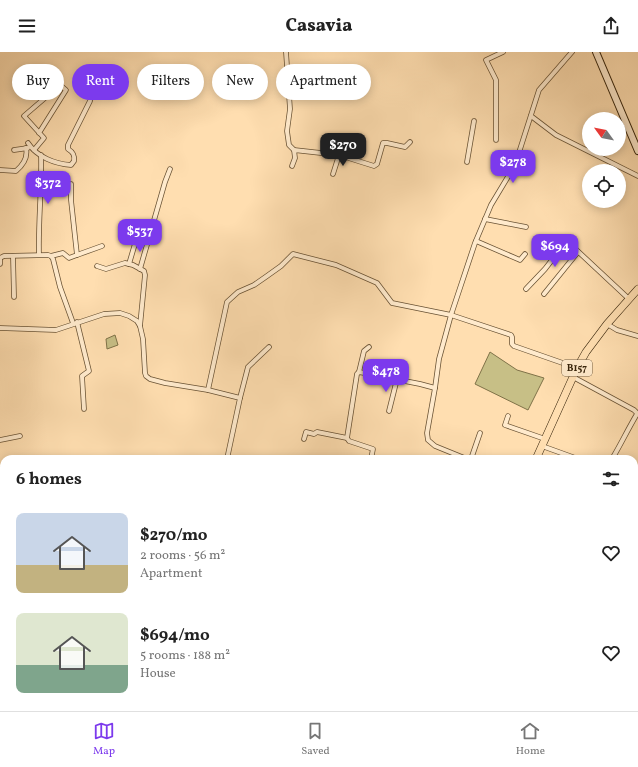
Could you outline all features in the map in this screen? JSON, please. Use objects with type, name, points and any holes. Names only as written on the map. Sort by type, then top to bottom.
[{"type":"main road","name":"B157","points":[[538,455],[573,376],[586,352],[607,324],[638,289]]},
{"type":"street","points":[[286,52],[290,109],[287,131],[289,145],[294,150],[295,158],[292,166]]},
{"type":"street","points":[[496,140],[496,80],[486,60],[502,52]]},
{"type":"street","points":[[457,455],[435,446],[428,440],[427,433],[439,359],[451,315],[485,219],[515,164],[539,90],[572,52]]},
{"type":"street","points":[[596,52],[638,151]]},
{"type":"street","points":[[14,150],[30,147],[44,138],[24,116],[60,85],[66,90],[40,133]]},
{"type":"street","points":[[30,147],[52,161],[70,165],[74,161],[75,157],[68,149],[68,145],[90,101]]},
{"type":"street","points":[[531,116],[556,135],[638,176]]},
{"type":"street","points":[[467,162],[474,121]]},
{"type":"street","points":[[294,150],[339,155],[374,166],[377,164],[383,143],[406,147],[410,142]]},
{"type":"street","points":[[0,170],[16,171],[20,167],[30,147]]},
{"type":"street","points":[[39,255],[41,155]]},
{"type":"street","points":[[332,174],[339,155]]},
{"type":"street","points":[[140,269],[170,169]]},
{"type":"street","points":[[71,184],[77,255]]},
{"type":"street","points":[[485,219],[526,227]]},
{"type":"street","points":[[128,264],[137,238]]},
{"type":"street","points":[[476,241],[520,260],[525,254]]},
{"type":"street","points":[[526,289],[545,269],[566,242],[569,243],[629,299]]},
{"type":"street","points":[[0,264],[1,257],[39,255],[51,256],[63,253],[69,258],[102,246]]},
{"type":"street","points":[[544,294],[578,252]]},
{"type":"street","points":[[208,390],[226,302],[238,292],[254,285],[281,266],[293,254],[336,265],[377,283],[392,303],[451,315],[511,335],[512,344],[514,346],[577,368]]},
{"type":"street","points":[[13,256],[14,297]]},
{"type":"street","points":[[51,256],[60,287],[75,323],[89,371],[82,376],[84,409]]},
{"type":"street","points":[[97,266],[106,269],[124,263],[144,271],[145,275],[143,283],[140,326],[143,339],[146,376],[150,379],[165,383],[208,390],[240,398]]},
{"type":"street","points":[[0,328],[56,330],[104,314],[120,313],[137,321],[140,326]]},
{"type":"street","points":[[607,324],[617,330],[638,336]]},
{"type":"street","points":[[228,455],[246,371],[269,347]]},
{"type":"street","points":[[347,438],[357,374],[359,372],[364,351],[369,347]]},
{"type":"street","points":[[359,372],[435,388]]},
{"type":"street","points":[[573,376],[634,410],[638,414],[628,429],[614,455]]},
{"type":"street","points":[[389,411],[398,379]]},
{"type":"street","points":[[508,416],[505,425],[545,439]]},
{"type":"street","points":[[304,439],[306,432],[314,434],[317,432],[347,438],[349,441],[373,449],[372,455]]},
{"type":"street","points":[[472,455],[480,433]]},
{"type":"street","points":[[0,440],[20,436]]},
{"type":"street","points":[[542,446],[567,455]]},
{"type":"shaded area","points":[[115,335],[118,345],[107,349],[106,339]]},
{"type":"shaded area","points":[[490,352],[517,370],[544,378],[528,410],[475,384]]}]
